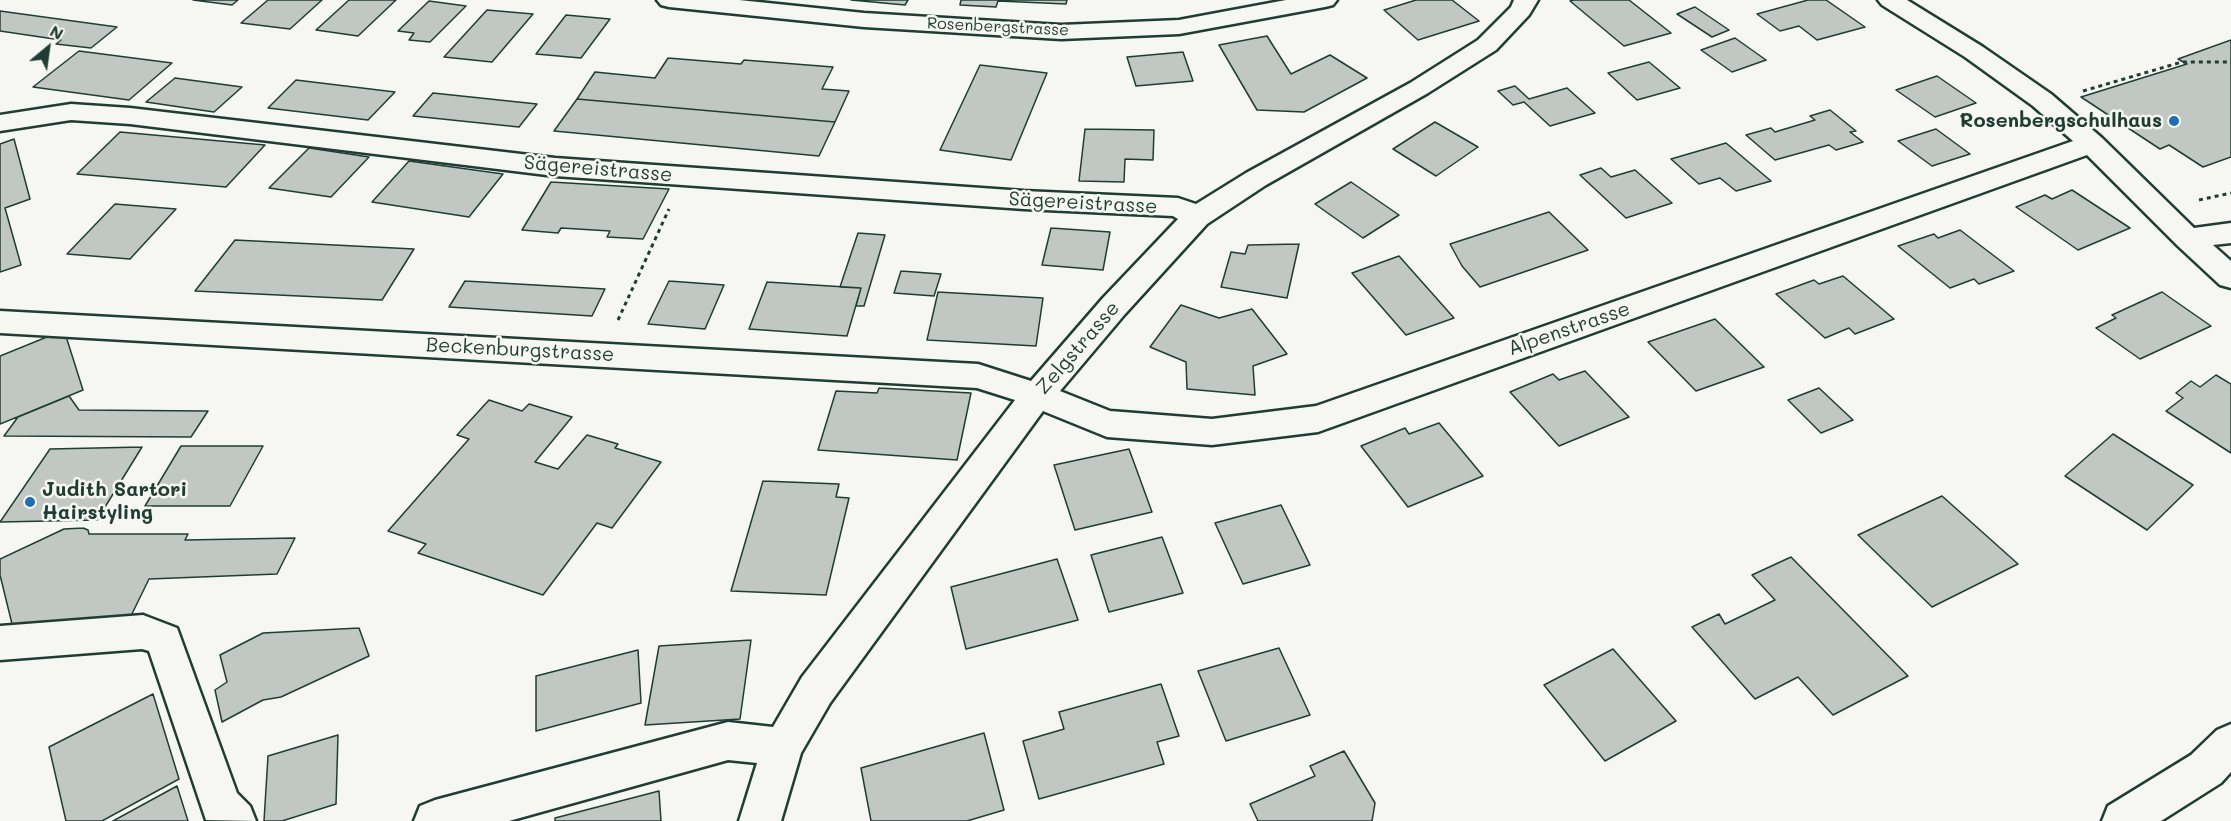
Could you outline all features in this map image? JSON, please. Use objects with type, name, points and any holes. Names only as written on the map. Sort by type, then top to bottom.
[{"type":"street","name":"Rosenbergstrasse","points":[[669,0],[864,21],[1061,32],[1179,27],[1325,0]]},
{"type":"street","name":"Zelgstrasse","points":[[760,821],[783,747],[816,690],[1037,395],[1114,306],[1197,217],[1256,179],[1419,88],[1487,45],[1521,10],[1526,0]]},
{"type":"street","points":[[1890,0],[1974,52],[2042,100],[2092,144],[2231,279]]},
{"type":"street","name":"Sägereistrasse","points":[[0,123],[71,112],[555,167],[1024,201],[1178,207],[1197,217]]},
{"type":"street","name":"Alpenstrasse","points":[[1037,395],[1107,424],[1212,432],[1318,419],[2092,144]]},
{"type":"street","points":[[2188,239],[2231,233]]},
{"type":"street","name":"Beckenburgstrasse","points":[[0,322],[978,376],[1037,395]]},
{"type":"street","points":[[0,643],[143,632],[164,640],[221,807],[235,821]]},
{"type":"street","points":[[435,821],[728,741],[783,747]]},
{"type":"street","points":[[2122,821],[2206,769],[2231,742]]},
{"type":"path","points":[[2042,100],[2075,93],[2182,62],[2231,62]]},
{"type":"path","points":[[601,355],[684,176]]},
{"type":"building","points":[[193,0],[238,0],[232,5]]},
{"type":"building","points":[[268,0],[322,0],[290,29],[241,23]]},
{"type":"building","points":[[349,0],[396,0],[358,36],[316,30]]},
{"type":"building","points":[[851,0],[908,0],[905,5]]},
{"type":"building","points":[[961,0],[1067,0],[1066,4],[998,1],[996,7],[960,5]]},
{"type":"building","points":[[1416,0],[1452,0],[1479,21],[1418,40],[1384,10]]},
{"type":"building","points":[[1629,0],[1671,33],[1624,46],[1570,1]]},
{"type":"building","points":[[1808,0],[1826,0],[1865,27],[1817,40],[1799,26],[1780,31],[1757,14]]},
{"type":"building","points":[[429,1],[466,6],[430,42],[409,40],[414,33],[398,31]]},
{"type":"building","points":[[1695,7],[1729,30],[1712,37],[1677,14]]},
{"type":"building","points":[[487,10],[533,14],[492,62],[444,57]]},
{"type":"building","points":[[0,11],[117,27],[91,48],[56,44],[61,40],[0,31]]},
{"type":"building","points":[[566,15],[610,19],[581,58],[536,54]]},
{"type":"building","points":[[1267,36],[1291,74],[1330,55],[1367,78],[1304,112],[1257,110],[1219,45]]},
{"type":"building","points":[[1735,38],[1766,60],[1732,72],[1701,50]]},
{"type":"building","name":"Rosenbergschulhaus","points":[[2231,40],[2231,157],[2203,167],[2169,145],[2160,149],[2081,97],[2187,64],[2178,59]]},
{"type":"building","points":[[79,51],[172,63],[129,100],[33,87]]},
{"type":"building","points":[[1183,52],[1193,81],[1136,86],[1127,57]]},
{"type":"building","points":[[668,58],[741,64],[744,60],[833,67],[822,89],[849,91],[835,122],[577,99],[595,72],[655,78]]},
{"type":"building","points":[[1649,62],[1680,88],[1637,100],[1608,73]]},
{"type":"building","points":[[980,65],[1047,73],[1011,160],[940,150]]},
{"type":"building","points":[[1937,76],[1976,103],[1935,117],[1896,90]]},
{"type":"building","points":[[175,78],[242,87],[214,112],[146,102]]},
{"type":"building","points":[[296,80],[395,92],[368,120],[268,108]]},
{"type":"building","points":[[1515,86],[1529,99],[1567,88],[1595,113],[1550,126],[1524,102],[1513,105],[1498,91]]},
{"type":"building","points":[[433,93],[537,104],[519,127],[413,116]]},
{"type":"building","points":[[577,99],[835,122],[819,156],[554,131]]},
{"type":"building","points":[[1830,110],[1856,131],[1850,132],[1863,142],[1836,150],[1829,145],[1775,160],[1746,135],[1771,128],[1775,132],[1815,120],[1810,116]]},
{"type":"building","points":[[1435,122],[1478,147],[1436,176],[1393,149]]},
{"type":"building","points":[[1085,129],[1154,130],[1153,160],[1125,159],[1124,182],[1079,181]]},
{"type":"building","points":[[1936,129],[1970,154],[1932,166],[1898,141]]},
{"type":"building","points":[[120,132],[265,145],[226,187],[77,174]]},
{"type":"building","points":[[14,139],[30,199],[5,208],[21,265],[0,272],[0,144]]},
{"type":"building","points":[[1726,143],[1771,181],[1736,191],[1720,178],[1699,184],[1671,159]]},
{"type":"building","points":[[309,148],[369,157],[331,197],[269,188]]},
{"type":"building","points":[[409,161],[503,174],[469,217],[372,202]]},
{"type":"building","points":[[1601,168],[1611,177],[1635,170],[1672,203],[1626,218],[1580,175]]},
{"type":"building","points":[[551,182],[669,189],[643,239],[607,237],[610,231],[561,228],[558,233],[522,230]]},
{"type":"building","points":[[1351,182],[1399,215],[1363,238],[1315,204]]},
{"type":"building","points":[[2072,190],[2130,228],[2078,250],[2016,207],[2045,195],[2052,199]]},
{"type":"building","points":[[115,204],[176,209],[130,259],[67,254]]},
{"type":"building","points":[[1549,212],[1588,250],[1480,287],[1462,266],[1450,244]]},
{"type":"building","points":[[1051,228],[1110,232],[1103,270],[1042,265]]},
{"type":"building","points":[[1960,230],[2014,271],[1979,284],[1974,279],[1950,288],[1898,246],[1934,234],[1938,238]]},
{"type":"building","points":[[858,233],[885,235],[864,306],[856,306],[861,288],[840,287]]},
{"type":"building","points":[[235,240],[414,249],[382,300],[195,291]]},
{"type":"building","points":[[1299,244],[1287,298],[1221,287],[1231,252],[1245,254],[1248,245]]},
{"type":"building","points":[[1399,256],[1454,318],[1406,335],[1352,273]]},
{"type":"building","points":[[901,271],[941,274],[934,296],[894,293]]},
{"type":"building","points":[[1843,276],[1894,319],[1855,334],[1849,328],[1825,338],[1776,294],[1814,280],[1819,284]]},
{"type":"building","points":[[465,281],[605,289],[592,316],[449,307]]},
{"type":"building","points":[[669,281],[724,285],[705,329],[648,324]]},
{"type":"building","points":[[767,282],[861,288],[847,336],[749,329]]},
{"type":"building","points":[[938,292],[1043,298],[1036,346],[927,340]]},
{"type":"building","points":[[2162,292],[2211,326],[2140,359],[2096,328],[2116,318],[2112,315]]},
{"type":"building","points":[[1181,305],[1219,318],[1252,309],[1287,354],[1253,366],[1255,395],[1187,389],[1186,362],[1150,347]]},
{"type":"building","points":[[1715,319],[1764,367],[1696,391],[1648,342]]},
{"type":"building","points":[[64,330],[83,390],[0,424],[0,356]]},
{"type":"building","points":[[1585,371],[1629,417],[1559,446],[1510,392],[1553,374],[1559,380]]},
{"type":"building","points":[[2216,375],[2231,384],[2231,453],[2166,411],[2183,398],[2176,393],[2191,381],[2200,387]]},
{"type":"building","points":[[879,388],[971,393],[957,460],[818,450],[836,391],[877,393]]},
{"type":"building","points":[[1819,388],[1853,420],[1821,433],[1788,400]]},
{"type":"building","points":[[69,396],[79,410],[208,411],[191,437],[4,436],[18,417]]},
{"type":"building","points":[[489,400],[522,411],[529,404],[572,417],[535,462],[558,469],[587,435],[618,444],[615,448],[661,462],[612,528],[597,523],[543,595],[418,553],[426,544],[388,531],[469,439],[457,435]]},
{"type":"building","points":[[1439,423],[1483,476],[1408,507],[1361,446],[1405,428],[1409,434]]},
{"type":"building","points":[[2113,434],[2193,485],[2147,530],[2065,476]]},
{"type":"building","points":[[181,446],[263,446],[230,506],[145,506]]},
{"type":"building","points":[[142,447],[97,520],[0,522],[50,449]]},
{"type":"building","points":[[1129,449],[1152,512],[1075,530],[1054,465]]},
{"type":"building","points":[[763,481],[839,484],[836,497],[849,498],[826,595],[731,591]]},
{"type":"building","points":[[1942,496],[2018,564],[1932,607],[1858,535]]},
{"type":"building","points":[[1281,505],[1310,565],[1243,584],[1215,523]]},
{"type":"building","points":[[64,529],[88,530],[89,534],[188,534],[185,540],[295,538],[277,574],[149,579],[128,622],[14,632],[0,575],[0,559]]},
{"type":"building","points":[[1162,537],[1183,593],[1109,612],[1091,555]]},
{"type":"building","points":[[1791,557],[1908,676],[1833,715],[1798,677],[1755,699],[1692,627],[1719,614],[1725,624],[1775,600],[1752,575]]},
{"type":"building","points":[[1057,559],[1078,620],[966,649],[951,587]]},
{"type":"building","points":[[359,628],[369,656],[281,697],[263,700],[222,722],[215,690],[227,682],[220,655],[263,633]]},
{"type":"building","points":[[751,640],[740,719],[645,725],[659,646]]},
{"type":"building","points":[[1279,648],[1310,715],[1226,741],[1198,671]]},
{"type":"building","points":[[1613,649],[1676,721],[1605,761],[1544,685]]},
{"type":"building","points":[[638,650],[641,703],[536,731],[536,676]]},
{"type":"building","points":[[1161,684],[1179,736],[1157,742],[1164,764],[1039,799],[1023,741],[1064,729],[1059,712]]},
{"type":"building","points":[[153,694],[179,779],[102,821],[66,821],[49,747]]},
{"type":"building","points":[[984,733],[1004,810],[967,821],[871,821],[861,768]]},
{"type":"building","points":[[338,735],[336,804],[282,821],[264,821],[268,756]]},
{"type":"building","points":[[1344,751],[1375,803],[1372,821],[1258,821],[1250,804],[1315,776],[1310,766]]},
{"type":"building","points":[[177,786],[188,821],[113,821]]},
{"type":"building","points":[[659,791],[661,821],[555,821],[555,818]]},
{"type":"place","name":"Rosenbergschulhaus","points":[[2174,121]]},
{"type":"place","name":"Judith Sartori Hairstyling","points":[[30,502]]}]
